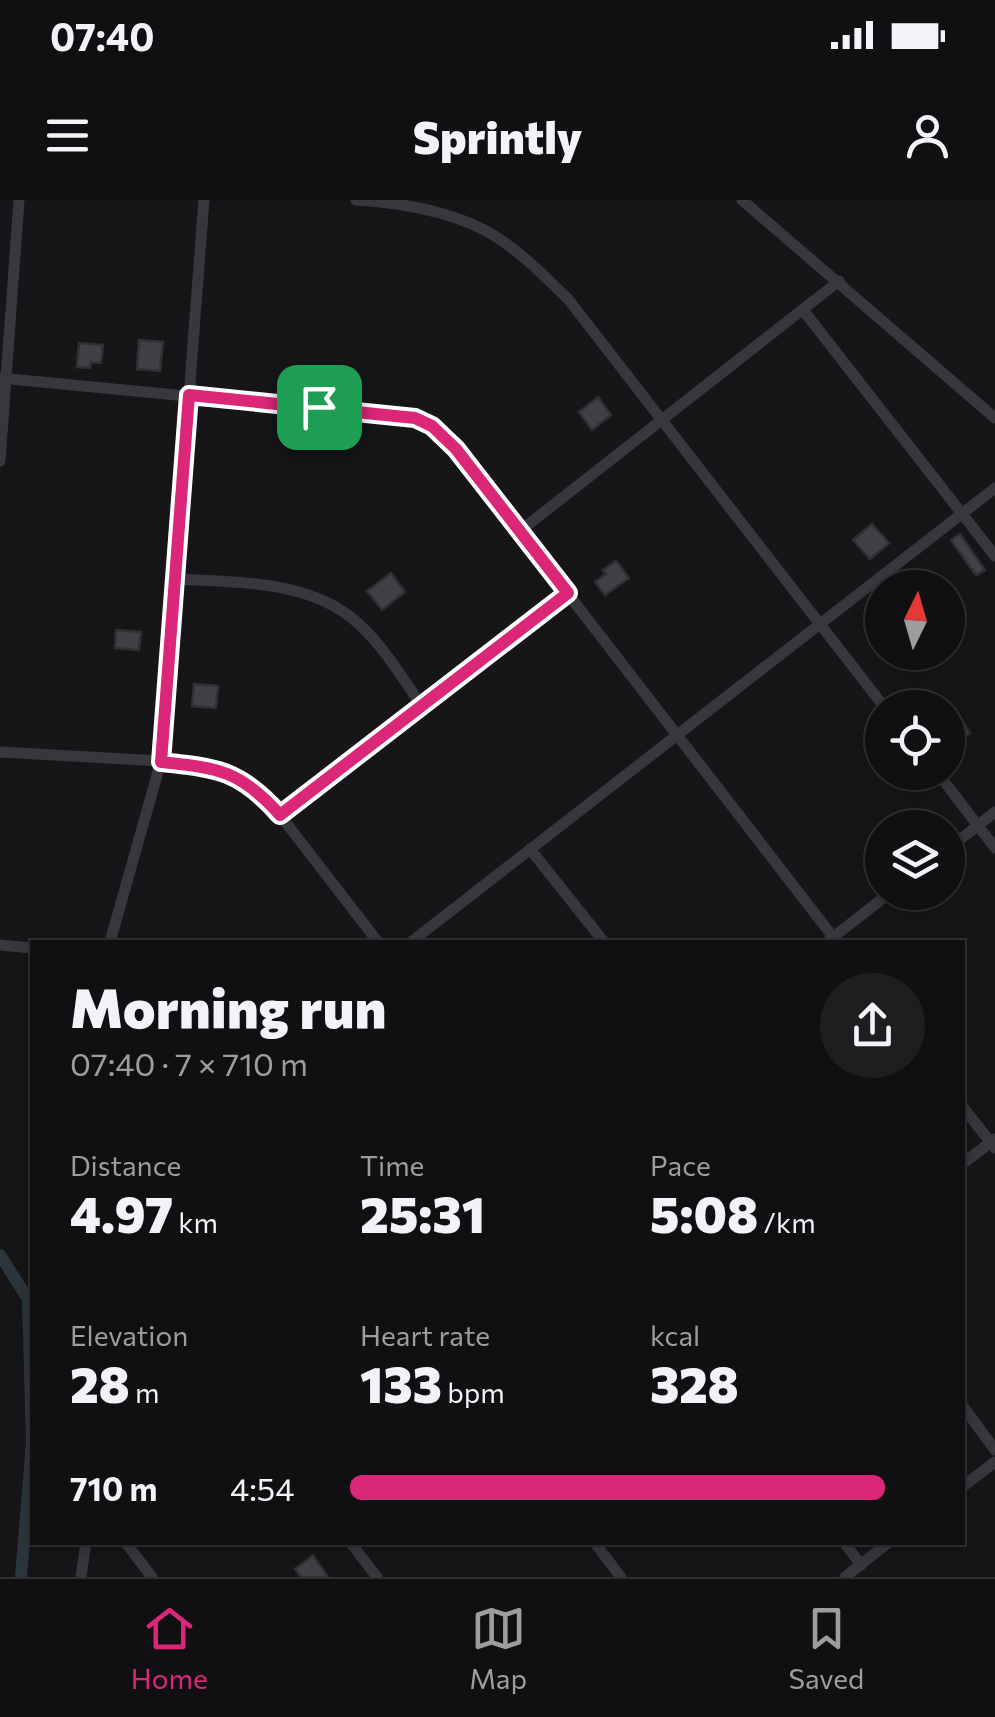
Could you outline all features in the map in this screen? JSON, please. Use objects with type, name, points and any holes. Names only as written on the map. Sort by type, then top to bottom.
[{"type":"street","points":[[0,461],[3,378],[19,200]]},
{"type":"street","points":[[111,940],[161,762],[204,200]]},
{"type":"street","points":[[356,200],[442,213],[495,236],[529,261],[568,299],[872,690]]},
{"type":"street","points":[[742,200],[995,418]]},
{"type":"street","points":[[520,531],[839,281]]},
{"type":"street","points":[[803,310],[995,556]]},
{"type":"street","points":[[3,378],[415,418],[432,426],[456,449],[520,531],[831,940]]},
{"type":"street","points":[[414,940],[995,488]]},
{"type":"street","points":[[175,579],[280,588],[326,602],[350,616],[379,647],[422,706]]},
{"type":"street","points":[[280,815],[568,593]]},
{"type":"street","points":[[0,752],[161,762],[233,774],[262,794],[376,940]]},
{"type":"street","points":[[950,790],[995,848]]},
{"type":"street","points":[[965,835],[995,812]]},
{"type":"street","points":[[530,850],[602,940]]},
{"type":"street","points":[[833,940],[869,910]]},
{"type":"street","points":[[0,946],[30,948]]},
{"type":"street","points":[[965,1109],[994,1143],[965,1162]]},
{"type":"street","points":[[965,1409],[995,1450]]},
{"type":"street","points":[[965,1485],[995,1462]]},
{"type":"street","points":[[81,1577],[86,1545]]},
{"type":"street","points":[[127,1545],[152,1577]]},
{"type":"street","points":[[352,1545],[377,1577]]},
{"type":"street","points":[[596,1545],[621,1577]]},
{"type":"street","points":[[846,1545],[861,1564]]},
{"type":"street","points":[[845,1577],[886,1545]]},
{"type":"building","points":[[139,340],[163,342],[160,371],[137,369]]},
{"type":"building","points":[[79,343],[103,345],[101,363],[91,362],[90,368],[77,367]]},
{"type":"building","points":[[598,397],[611,415],[592,430],[579,412]]},
{"type":"building","points":[[872,524],[889,543],[870,559],[853,540]]},
{"type":"building","points":[[960,534],[985,570],[976,575],[951,540]]},
{"type":"building","points":[[616,561],[629,578],[605,595],[595,582]]},
{"type":"building","points":[[391,573],[405,592],[382,610],[367,591]]},
{"type":"building","points":[[116,630],[141,632],[139,650],[115,648]]},
{"type":"building","points":[[194,684],[218,686],[216,708],[192,706]]},
{"type":"building","points":[[313,1555],[328,1577],[301,1577],[295,1569]]},
{"type":"waterway","points":[[0,1255],[28,1299],[30,1370]]},
{"type":"waterway","points":[[21,1577],[30,1467]]},
{"type":"route","points":[[189,395],[319,407],[415,418],[432,426],[456,449],[568,593],[280,815],[262,794],[233,774],[161,762],[189,395]]}]
